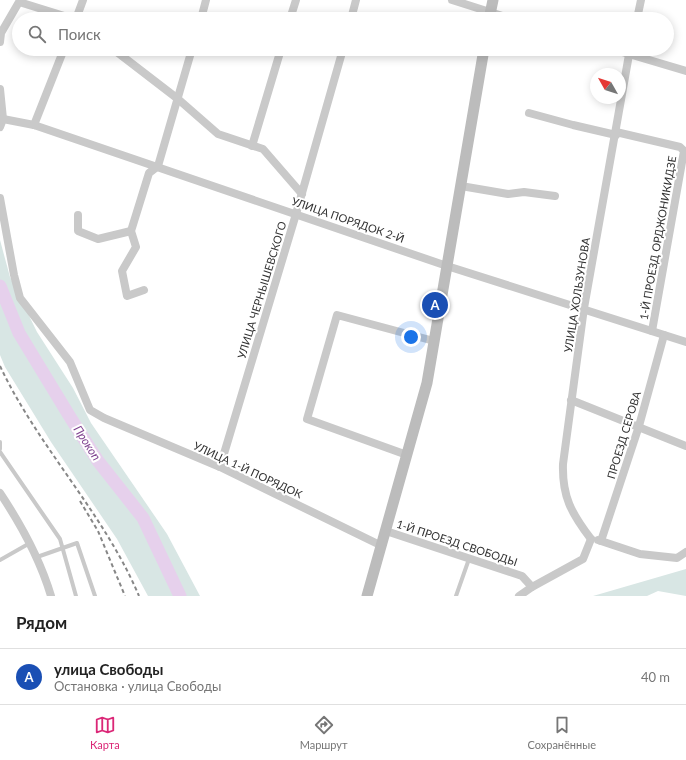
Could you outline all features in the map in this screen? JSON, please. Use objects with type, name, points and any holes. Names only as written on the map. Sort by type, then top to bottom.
[{"type":"main road","points":[[491,12],[493,0]]},
{"type":"main road","points":[[367,596],[427,383],[483,56]]},
{"type":"street","points":[[78,12],[83,0]]},
{"type":"street","points":[[203,12],[206,0]]},
{"type":"street","points":[[292,12],[296,0]]},
{"type":"street","points":[[353,12],[356,0]]},
{"type":"street","points":[[452,0],[480,12]]},
{"type":"street","points":[[638,12],[641,0]]},
{"type":"street","points":[[13,12],[19,2],[52,12]]},
{"type":"street","points":[[0,42],[1,32],[12,14]]},
{"type":"street","points":[[34,125],[61,56]]},
{"type":"street","points":[[122,56],[178,98],[218,134],[263,149],[302,194]]},
{"type":"street","points":[[144,290],[127,296],[122,271],[136,247],[131,231],[149,173],[158,166],[190,56]]},
{"type":"street","points":[[252,146],[279,56]]},
{"type":"street","name":"УЛИЦА ЧЕРНЫШЕВСКОГО","points":[[220,467],[302,194],[341,56]]},
{"type":"street","name":"УЛИЦА ХОЛЬЗУНОВА","points":[[591,539],[575,517],[567,500],[563,482],[571,400],[584,308],[629,56]]},
{"type":"street","points":[[642,56],[686,71]]},
{"type":"street","points":[[0,89],[3,119],[0,127]]},
{"type":"street","points":[[529,113],[573,125],[616,133]]},
{"type":"street","name":"УЛИЦА ПОРЯДОК 2-Й","points":[[3,119],[34,125],[158,166],[447,266],[584,308],[686,342]]},
{"type":"street","name":"1-Й ПРОЕЗД ОРДЖОНИКИДЗЕ","points":[[616,133],[680,147],[684,149],[685,154],[652,331]]},
{"type":"street","points":[[461,186],[508,194],[524,192],[556,196]]},
{"type":"street","name":"УЛИЦА 1-Й ПОРЯДОК","points":[[0,198],[14,275],[20,298],[70,362],[90,410],[104,418],[220,467],[382,546]]},
{"type":"street","points":[[78,214],[78,231],[98,239],[131,231]]},
{"type":"street","points":[[407,455],[307,419],[337,315],[434,341]]},
{"type":"street","name":"ПРОЕЗД СЕРОВА","points":[[601,541],[639,426],[664,335]]},
{"type":"street","points":[[571,400],[686,446]]},
{"type":"street","points":[[0,493],[37,556],[51,596]]},
{"type":"street","name":"1-Й ПРОЕЗД СВОБОДЫ","points":[[386,532],[522,576],[532,587]]},
{"type":"street","points":[[520,596],[532,587],[583,560],[591,539],[640,554],[677,558],[686,552]]},
{"type":"lane","points":[[0,443],[0,449]]},
{"type":"lane","points":[[0,452],[60,540],[76,596]]},
{"type":"lane","points":[[0,560],[30,543]]},
{"type":"lane","points":[[37,556],[77,544],[95,596]]},
{"type":"lane","points":[[677,558],[686,558]]},
{"type":"lane","points":[[456,596],[469,559]]},
{"type":"shaded area","points":[[0,240],[10,277],[37,332],[73,388],[91,423],[167,534],[200,596],[148,596],[117,539],[51,442],[5,367],[0,355]]},
{"type":"shaded area","points":[[686,569],[686,596],[658,591],[647,596],[593,596]]},
{"type":"waterway","name":"Прокоп","points":[[0,286],[19,333],[98,461],[143,518],[180,596]]},
{"type":"railway","points":[[0,366],[15,396],[108,536],[125,566],[139,596]]},
{"type":"railway","points":[[80,501],[98,531],[125,596]]},
{"type":"place","name":"улица Свободы","points":[[435,305]]}]
